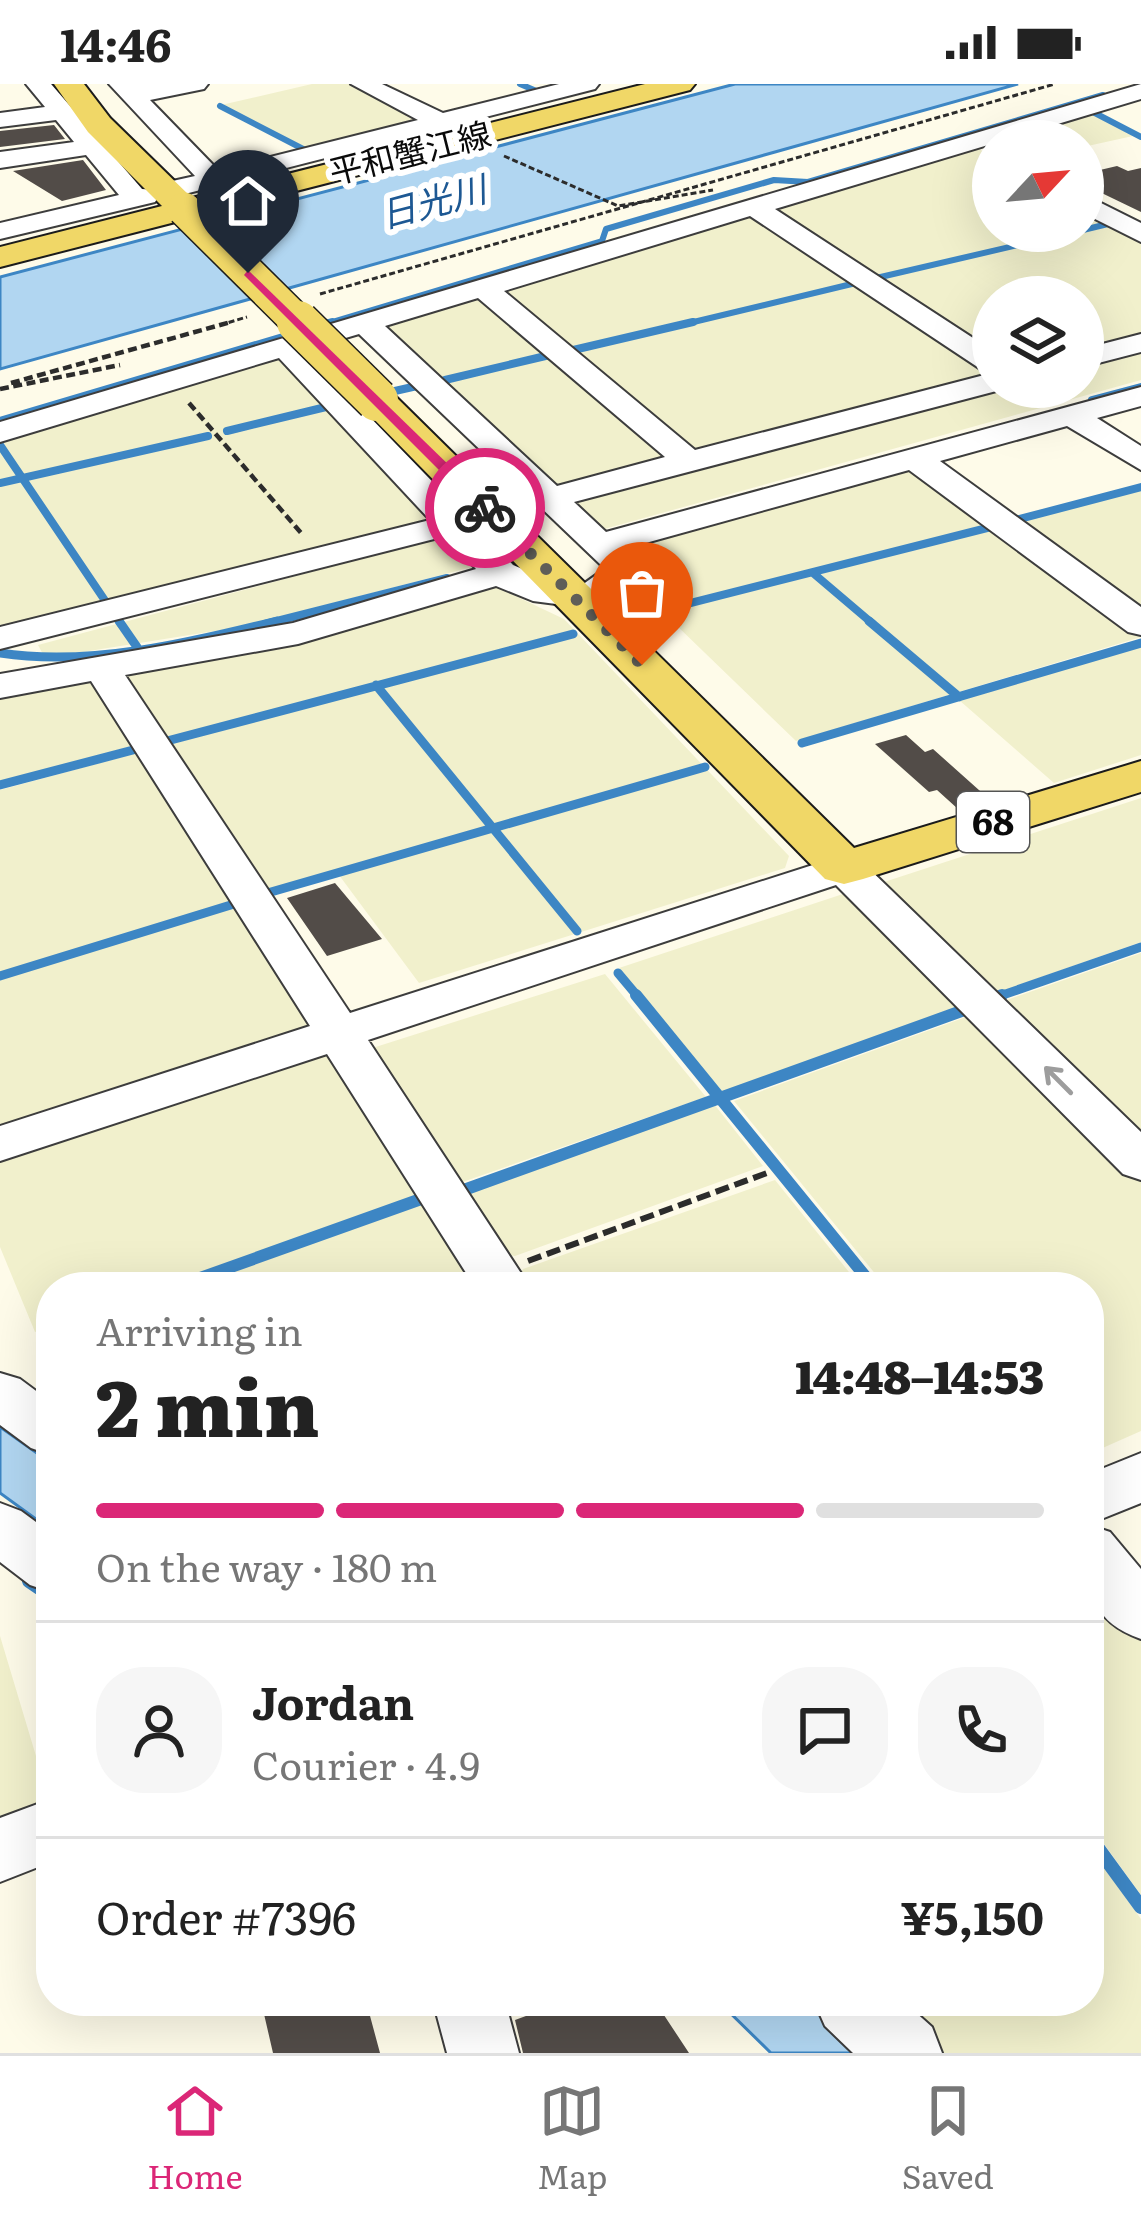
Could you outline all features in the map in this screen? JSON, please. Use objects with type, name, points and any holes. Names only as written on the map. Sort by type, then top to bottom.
[{"type":"main road","name":"平和蟹江線","points":[[0,257],[181,199],[680,84]]},
{"type":"main road","points":[[64,98],[181,199],[844,868]]},
{"type":"main road","name":"68","points":[[844,868],[1141,776]]},
{"type":"street","points":[[0,232],[141,197],[90,147],[64,98],[38,84]]},
{"type":"street","points":[[125,90],[196,84]]},
{"type":"street","points":[[363,84],[440,121]]},
{"type":"street","points":[[181,199],[213,178],[586,84]]},
{"type":"street","points":[[125,90],[213,178]]},
{"type":"street","points":[[0,432],[1141,92]]},
{"type":"street","points":[[0,120],[64,98]]},
{"type":"street","points":[[968,141],[972,143]]},
{"type":"street","points":[[12,178],[90,147]]},
{"type":"street","points":[[12,178],[72,213]]},
{"type":"street","points":[[752,206],[972,350]]},
{"type":"street","points":[[1104,214],[1141,234]]},
{"type":"street","points":[[483,288],[688,460]]},
{"type":"street","points":[[287,349],[500,573],[524,588],[574,597],[613,584],[622,572],[598,545],[366,324]]},
{"type":"street","points":[[1104,353],[1141,343]]},
{"type":"street","points":[[548,497],[972,387]]},
{"type":"street","points":[[598,545],[1141,396]]},
{"type":"street","points":[[1071,416],[1141,460]]},
{"type":"street","points":[[914,458],[1141,623]]},
{"type":"street","points":[[0,638],[454,524]]},
{"type":"street","points":[[0,686],[298,633],[500,573]]},
{"type":"street","points":[[101,667],[494,1272]]},
{"type":"street","points":[[0,1144],[844,868],[1141,1162]]},
{"type":"street","points":[[0,1395],[36,1421]]},
{"type":"street","points":[[1104,1493],[1141,1477]]},
{"type":"street","points":[[0,1528],[36,1556]]},
{"type":"street","points":[[1104,1568],[1141,1613]]},
{"type":"street","points":[[0,1850],[36,1836]]},
{"type":"street","points":[[474,2016],[484,2053]]},
{"type":"street","points":[[866,2016],[906,2053]]},
{"type":"path","points":[[306,298],[1055,84]]},
{"type":"path","points":[[492,150],[618,206],[727,188]]},
{"type":"path","points":[[0,386],[256,314]]},
{"type":"path","points":[[170,383],[323,558]]},
{"type":"path","points":[[519,1272],[767,1173]]},
{"type":"green space","points":[[312,84],[355,84],[416,112],[406,116],[419,123],[309,151],[221,105]]},
{"type":"green space","points":[[1086,111],[1103,120],[1053,120]]},
{"type":"green space","points":[[1104,121],[1133,136],[1104,142]]},
{"type":"green space","points":[[972,145],[972,252],[1104,252],[1104,216],[1141,236],[1141,339],[1104,349],[1104,276],[972,276],[972,348],[765,205]]},
{"type":"green space","points":[[746,211],[972,355],[972,384],[700,455],[497,287]]},
{"type":"green space","points":[[476,293],[677,458],[567,488],[550,487],[381,327]]},
{"type":"green space","points":[[1141,346],[1141,380],[1104,390],[1104,356]]},
{"type":"green space","points":[[274,357],[286,358],[446,522],[0,632],[0,438]]},
{"type":"green space","points":[[972,392],[972,408],[1040,408],[597,531],[569,497]]},
{"type":"green space","points":[[917,469],[1141,631],[1141,637],[796,741],[645,595],[647,573],[626,554],[631,546]]},
{"type":"green space","points":[[1141,489],[1141,612],[1022,526],[1024,520]]},
{"type":"green space","points":[[449,535],[480,565],[240,627],[45,658],[38,645]]},
{"type":"green space","points":[[492,585],[564,619],[789,856],[785,868],[419,983],[336,871],[260,893],[121,676],[125,669]]},
{"type":"green space","points":[[1141,646],[1141,755],[1054,783],[959,700]]},
{"type":"green space","points":[[87,674],[140,744],[0,781],[0,694]]},
{"type":"green space","points":[[144,751],[320,1025],[0,1135],[0,790]]},
{"type":"green space","points":[[1141,798],[1141,942],[988,996],[878,884]]},
{"type":"green space","points":[[852,891],[965,1004],[722,1092],[619,968]]},
{"type":"green space","points":[[1141,953],[1141,1148],[995,1004]]},
{"type":"green space","points":[[605,974],[706,1097],[451,1186],[363,1051]]},
{"type":"green space","points":[[977,1013],[1141,1179],[1141,1431],[1104,1447],[1104,1272],[874,1272],[734,1101]]},
{"type":"green space","points":[[313,1053],[331,1055],[420,1196],[205,1272],[36,1272],[35,1332],[0,1247],[0,1155]]},
{"type":"green space","points":[[714,1104],[763,1166],[515,1256],[499,1254],[461,1194]]},
{"type":"green space","points":[[775,1180],[849,1272],[521,1272]]},
{"type":"green space","points":[[426,1201],[466,1268],[464,1272],[230,1272]]},
{"type":"green space","points":[[1104,1593],[1141,1639],[1141,1895],[1104,1844]]},
{"type":"green space","points":[[0,1636],[36,1756],[36,1812],[0,1826]]},
{"type":"green space","points":[[1104,1868],[1141,1919],[1141,2053],[938,2053],[898,2016],[1104,2016]]},
{"type":"water","name":"日光川","points":[[735,84],[1018,84],[0,369],[0,277]]},
{"type":"water","points":[[0,1427],[36,1452],[36,1519],[0,1493]]},
{"type":"water","points":[[733,2016],[828,2016],[866,2053],[771,2053]]},
{"type":"building","points":[[54,125],[65,139],[0,147],[0,131]]},
{"type":"building","points":[[83,160],[106,190],[62,201],[13,171]]},
{"type":"building","points":[[1141,168],[1141,212],[1104,194],[1104,169]]},
{"type":"building","points":[[906,735],[925,752],[933,749],[989,799],[958,809],[937,790],[929,792],[875,744]]},
{"type":"building","points":[[335,883],[382,939],[327,956],[287,898]]},
{"type":"building","points":[[264,2016],[370,2016],[380,2053],[273,2053]]},
{"type":"building","points":[[526,2016],[665,2016],[689,2053],[523,2053],[515,2020]]},
{"type":"waterway","points":[[520,84],[541,93]]},
{"type":"waterway","points":[[332,322],[602,241],[606,229],[774,180],[808,182],[1103,95]]},
{"type":"waterway","points":[[220,106],[307,151]]},
{"type":"waterway","points":[[1091,111],[1141,137]]},
{"type":"waterway","points":[[1104,225],[1112,223]]},
{"type":"waterway","points":[[872,279],[988,252]]},
{"type":"waterway","points":[[681,325],[860,282]]},
{"type":"waterway","points":[[317,326],[332,322]]},
{"type":"waterway","points":[[322,325],[332,322]]},
{"type":"waterway","points":[[569,351],[693,322]]},
{"type":"waterway","points":[[0,421],[293,334]]},
{"type":"waterway","points":[[445,380],[554,354]]},
{"type":"waterway","points":[[386,393],[417,386]]},
{"type":"waterway","points":[[1104,397],[1141,387]]},
{"type":"waterway","points":[[227,431],[326,407]]},
{"type":"waterway","points":[[22,478],[208,436]]},
{"type":"waterway","points":[[0,445],[22,478]]},
{"type":"waterway","points":[[0,483],[22,478]]},
{"type":"waterway","points":[[22,478],[110,608]]},
{"type":"waterway","points":[[1016,520],[1141,487]]},
{"type":"waterway","points":[[663,610],[995,526]]},
{"type":"waterway","points":[[813,573],[873,624]]},
{"type":"waterway","points":[[276,621],[447,578]]},
{"type":"waterway","points":[[119,621],[137,647]]},
{"type":"waterway","points":[[0,653],[104,655],[276,621]]},
{"type":"waterway","points":[[265,624],[276,621]]},
{"type":"waterway","points":[[869,621],[959,697]]},
{"type":"waterway","points":[[377,686],[573,634]]},
{"type":"waterway","points":[[959,697],[1141,643]]},
{"type":"waterway","points":[[167,741],[377,686]]},
{"type":"waterway","points":[[377,686],[493,828]]},
{"type":"waterway","points":[[802,743],[959,697]]},
{"type":"waterway","points":[[0,785],[133,750]]},
{"type":"waterway","points":[[493,828],[705,767]]},
{"type":"waterway","points":[[264,894],[493,828]]},
{"type":"waterway","points":[[493,828],[577,931]]},
{"type":"waterway","points":[[0,976],[234,904]]},
{"type":"waterway","points":[[998,997],[1141,947]]},
{"type":"waterway","points":[[618,973],[639,998]]},
{"type":"waterway","points":[[636,995],[720,1098]]},
{"type":"waterway","points":[[998,997],[1002,995]]},
{"type":"waterway","points":[[992,999],[998,997]]},
{"type":"waterway","points":[[720,1098],[970,1008]]},
{"type":"waterway","points":[[461,1191],[720,1098]]},
{"type":"waterway","points":[[720,1098],[862,1272]]},
{"type":"waterway","points":[[217,1272],[421,1199]]},
{"type":"waterway","points":[[29,1581],[36,1586]]},
{"type":"waterway","points":[[1104,1856],[1141,1907]]},
{"type":"way so far","points":[[485,508],[642,665]]},
{"type":"route","points":[[248,273],[485,508]]}]
